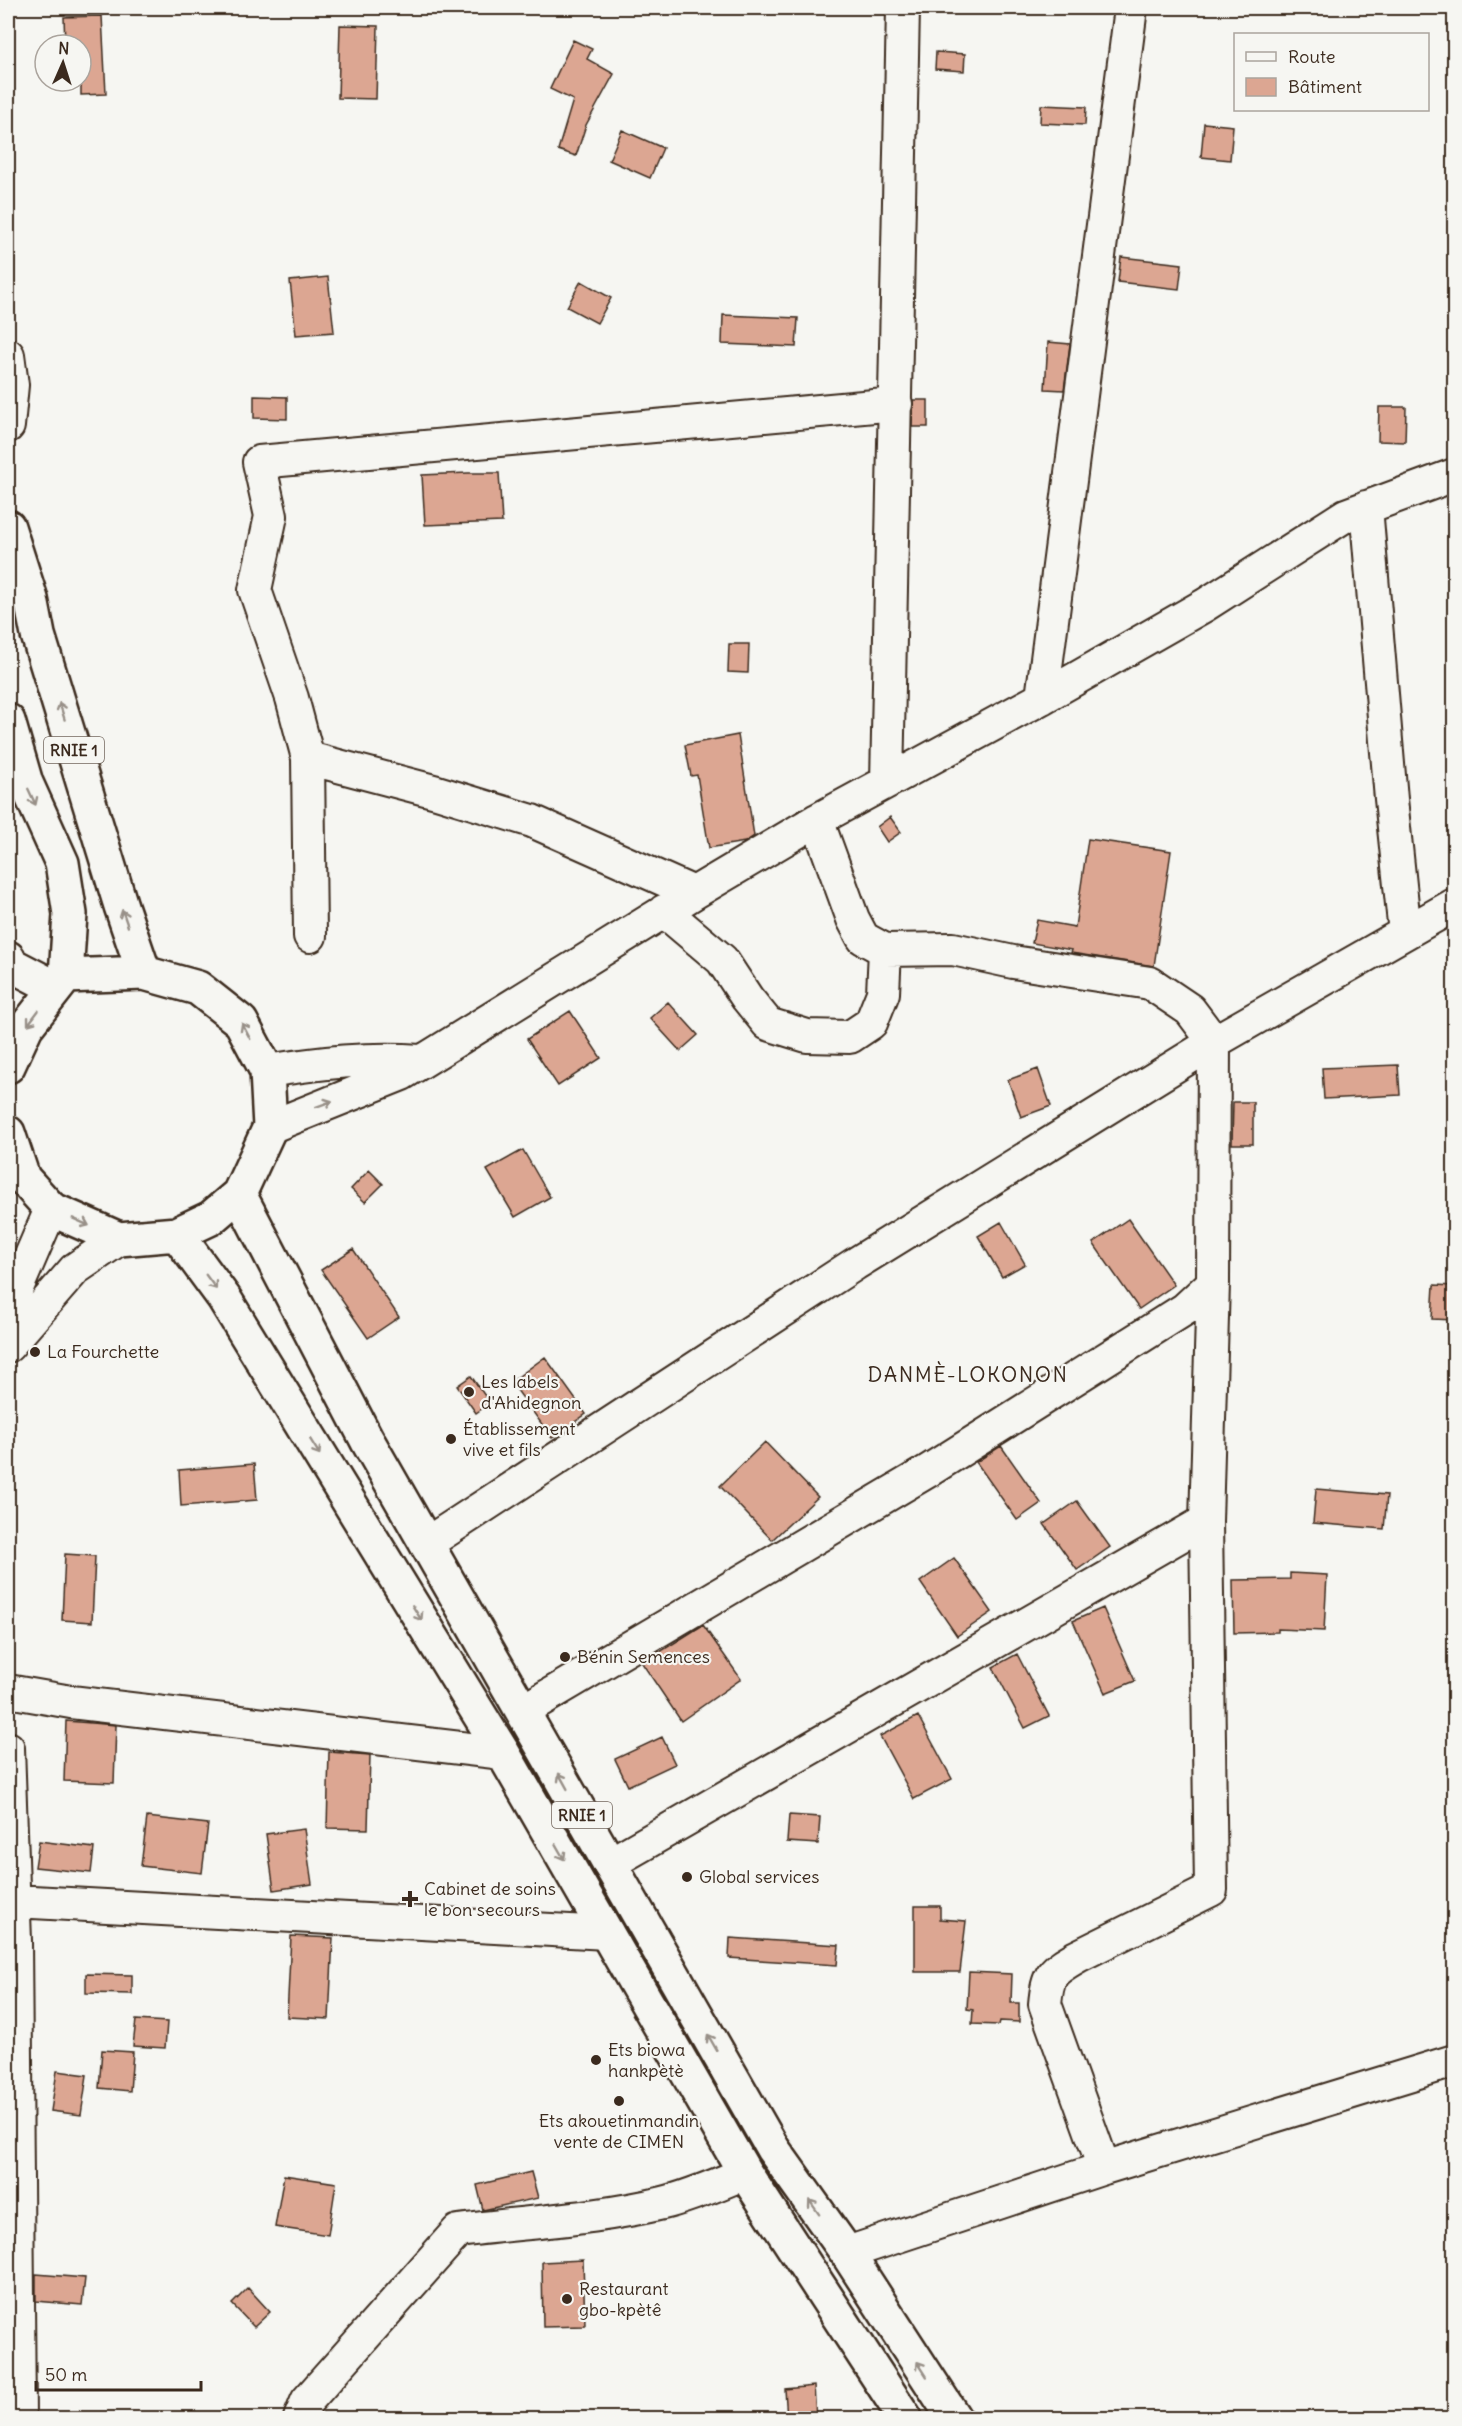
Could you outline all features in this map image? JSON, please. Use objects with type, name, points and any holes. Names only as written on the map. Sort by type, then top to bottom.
[{"type":"main road","name":"RNIE 1","points":[[8,527],[31,599],[38,635],[121,906],[144,973]]},
{"type":"main road","name":"RNIE 1","points":[[8,722],[26,783],[62,863],[70,914],[61,982]]},
{"type":"main road","points":[[8,958],[10,964],[61,982],[144,973],[198,987],[241,1022],[267,1071],[270,1127],[239,1194],[211,1218],[177,1234],[119,1239],[51,1209],[15,1178],[8,1133]]},
{"type":"main road","points":[[8,1066],[26,1027],[61,982]]},
{"type":"main road","name":"RNIE 1","points":[[239,1194],[367,1440],[774,2149],[846,2253],[954,2418]]},
{"type":"main road","name":"RNIE 1","points":[[177,1234],[224,1298],[503,1753],[745,2173],[905,2418]]},
{"type":"street","points":[[887,782],[903,8]]},
{"type":"street","points":[[1042,698],[1131,8]]},
{"type":"street","points":[[8,355],[12,385],[8,426]]},
{"type":"street","points":[[310,936],[308,758],[292,698],[255,590],[271,516],[259,462],[896,404]]},
{"type":"street","points":[[270,1127],[402,1074],[664,911],[817,820],[1042,698],[1205,605],[1346,515],[1455,475]]},
{"type":"street","points":[[1366,507],[1390,799],[1406,933]]},
{"type":"street","points":[[308,758],[437,792],[532,821],[694,893]]},
{"type":"street","points":[[817,820],[853,919],[863,938],[885,950],[953,949],[1013,962],[1150,983],[1190,1010],[1214,1042],[1213,1283],[1206,1521],[1211,1890],[1078,1956],[1057,1969],[1047,1982],[1045,2004],[1104,2168]]},
{"type":"street","points":[[426,1544],[855,1264],[1214,1042],[1455,905]]},
{"type":"street","points":[[664,911],[722,960],[747,998],[768,1024],[807,1036],[850,1037],[871,1023],[883,993],[885,950]]},
{"type":"street","points":[[267,1071],[305,1065],[389,1058],[420,1061]]},
{"type":"street","points":[[8,1309],[51,1209]]},
{"type":"street","points":[[8,1346],[75,1269],[119,1239]]},
{"type":"street","points":[[524,1710],[928,1471],[1185,1309],[1213,1283]]},
{"type":"street","points":[[609,1864],[1206,1521]]},
{"type":"street","points":[[8,1690],[71,1702],[503,1753]]},
{"type":"street","points":[[8,1748],[14,1901],[19,2418]]},
{"type":"street","points":[[14,1901],[607,1933]]},
{"type":"street","points":[[846,2253],[1104,2168],[1455,2061]]},
{"type":"street","points":[[300,2418],[307,2402],[458,2230],[594,2215],[662,2203],[697,2193],[745,2173]]},
{"type":"building","points":[[102,16],[106,94],[81,95],[81,93],[93,93],[93,33],[65,33],[64,17]]},
{"type":"building","points":[[340,25],[378,26],[376,99],[338,98]]},
{"type":"building","points":[[573,40],[592,49],[587,59],[614,74],[586,125],[576,156],[558,150],[573,100],[550,89]]},
{"type":"building","points":[[936,52],[965,54],[964,71],[935,69]]},
{"type":"building","points":[[1041,105],[1086,107],[1085,125],[1040,123]]},
{"type":"building","points":[[1204,123],[1233,126],[1230,160],[1201,157]]},
{"type":"building","points":[[622,130],[663,148],[650,178],[609,160]]},
{"type":"building","points":[[1121,257],[1182,264],[1179,289],[1118,282]]},
{"type":"building","points":[[328,277],[334,332],[296,335],[290,281]]},
{"type":"building","points":[[581,281],[611,298],[597,323],[567,307]]},
{"type":"building","points":[[723,315],[798,318],[796,347],[722,344]]},
{"type":"building","points":[[1048,342],[1070,344],[1064,390],[1045,389]]},
{"type":"building","points":[[254,396],[287,397],[287,419],[254,418]]},
{"type":"building","points":[[913,400],[928,400],[928,427],[912,427]]},
{"type":"building","points":[[1379,407],[1406,407],[1405,442],[1378,441]]},
{"type":"building","points":[[499,473],[502,522],[425,525],[422,475]]},
{"type":"building","points":[[729,644],[749,644],[748,673],[728,672]]},
{"type":"building","points":[[738,735],[754,836],[745,842],[709,848],[697,775],[691,776],[685,745]]},
{"type":"building","points":[[890,817],[901,832],[887,842],[877,827]]},
{"type":"building","points":[[1088,839],[1171,851],[1154,966],[1071,953],[1072,950],[1032,943],[1037,920],[1075,927]]},
{"type":"building","points":[[668,1002],[698,1035],[680,1051],[650,1018]]},
{"type":"building","points":[[570,1011],[601,1058],[558,1086],[527,1039]]},
{"type":"building","points":[[1398,1065],[1400,1095],[1324,1099],[1322,1068]]},
{"type":"building","points":[[1038,1069],[1051,1106],[1021,1117],[1008,1080]]},
{"type":"building","points":[[1233,1102],[1253,1102],[1253,1144],[1232,1144]]},
{"type":"building","points":[[523,1150],[550,1197],[515,1217],[487,1170]]},
{"type":"building","points":[[369,1170],[383,1184],[365,1202],[351,1189]]},
{"type":"building","points":[[1128,1219],[1174,1285],[1139,1309],[1093,1243]]},
{"type":"building","points":[[1001,1222],[1025,1264],[1002,1277],[978,1236]]},
{"type":"building","points":[[353,1249],[399,1317],[368,1338],[321,1270]]},
{"type":"building","points":[[1434,1285],[1455,1286],[1455,1320],[1432,1319]]},
{"type":"building","points":[[545,1357],[586,1414],[552,1438],[511,1382]]},
{"type":"building","points":[[471,1376],[490,1403],[476,1413],[457,1386]]},
{"type":"building","points":[[765,1442],[818,1497],[772,1540],[720,1486]]},
{"type":"building","points":[[1001,1446],[1041,1503],[1017,1520],[976,1462]]},
{"type":"building","points":[[254,1464],[257,1500],[181,1506],[179,1470]]},
{"type":"building","points":[[1316,1489],[1387,1495],[1384,1529],[1313,1523]]},
{"type":"building","points":[[1077,1501],[1110,1547],[1077,1570],[1044,1524]]},
{"type":"building","points":[[65,1554],[95,1556],[92,1622],[62,1620]]},
{"type":"building","points":[[954,1558],[992,1612],[957,1636],[920,1582]]},
{"type":"building","points":[[1290,1573],[1327,1575],[1324,1631],[1278,1629],[1278,1632],[1234,1633],[1233,1580],[1290,1579]]},
{"type":"building","points":[[1103,1608],[1135,1681],[1105,1693],[1073,1621]]},
{"type":"building","points":[[703,1625],[741,1679],[681,1721],[642,1663]]},
{"type":"building","points":[[1017,1654],[1049,1716],[1025,1728],[993,1667]]},
{"type":"building","points":[[918,1716],[952,1779],[914,1799],[880,1736]]},
{"type":"building","points":[[66,1721],[116,1725],[114,1783],[64,1781]]},
{"type":"building","points":[[662,1737],[675,1764],[628,1786],[615,1759]]},
{"type":"building","points":[[329,1752],[370,1755],[368,1829],[327,1828]]},
{"type":"building","points":[[789,1815],[820,1817],[818,1844],[787,1842]]},
{"type":"building","points":[[147,1817],[208,1824],[202,1873],[141,1866]]},
{"type":"building","points":[[304,1829],[312,1884],[274,1890],[266,1834]]},
{"type":"building","points":[[39,1841],[94,1848],[91,1873],[35,1867]]},
{"type":"building","points":[[915,1906],[940,1906],[940,1919],[966,1921],[960,1972],[915,1972]]},
{"type":"building","points":[[291,1936],[333,1938],[329,2019],[287,2017]]},
{"type":"building","points":[[730,1938],[839,1945],[837,1965],[729,1958]]},
{"type":"building","points":[[969,1972],[1012,1974],[1011,2003],[1019,2003],[1019,2022],[1000,2021],[999,2025],[972,2024],[973,2010],[967,2009]]},
{"type":"building","points":[[86,1974],[132,1975],[132,1994],[86,1993]]},
{"type":"building","points":[[136,2020],[167,2022],[165,2048],[133,2046]]},
{"type":"building","points":[[102,2050],[133,2052],[130,2091],[99,2088]]},
{"type":"building","points":[[57,2071],[87,2075],[81,2115],[51,2111]]},
{"type":"building","points":[[531,2172],[538,2198],[483,2210],[477,2185]]},
{"type":"building","points":[[284,2175],[336,2183],[328,2235],[275,2227]]},
{"type":"building","points":[[583,2260],[585,2326],[543,2327],[542,2262]]},
{"type":"building","points":[[36,2274],[85,2278],[82,2305],[36,2301]]},
{"type":"building","points":[[248,2288],[270,2312],[254,2327],[232,2304]]},
{"type":"building","points":[[814,2386],[816,2417],[787,2418],[785,2389]]},
{"type":"place","name":"La Fourchette","points":[[35,1352]]},
{"type":"place","name":"Les labels d'Ahidegnon","points":[[469,1392]]},
{"type":"place","name":"Établissement vive et fils","points":[[451,1439]]},
{"type":"place","name":"Bénin Semences","points":[[565,1657]]},
{"type":"place","name":"Global services","points":[[687,1877]]},
{"type":"place","name":"Cabinet de soins le bon secours","points":[[410,1899]]},
{"type":"place","name":"Ets biowa hankpètè","points":[[596,2060]]},
{"type":"place","name":"Ets akouetinmandin vente de CIMEN","points":[[619,2101]]},
{"type":"place","name":"Restaurant gbo-kpètê","points":[[567,2299]]},
{"type":"district","name":"DANMÈ-LOKONON","points":[[968,1375]]}]
